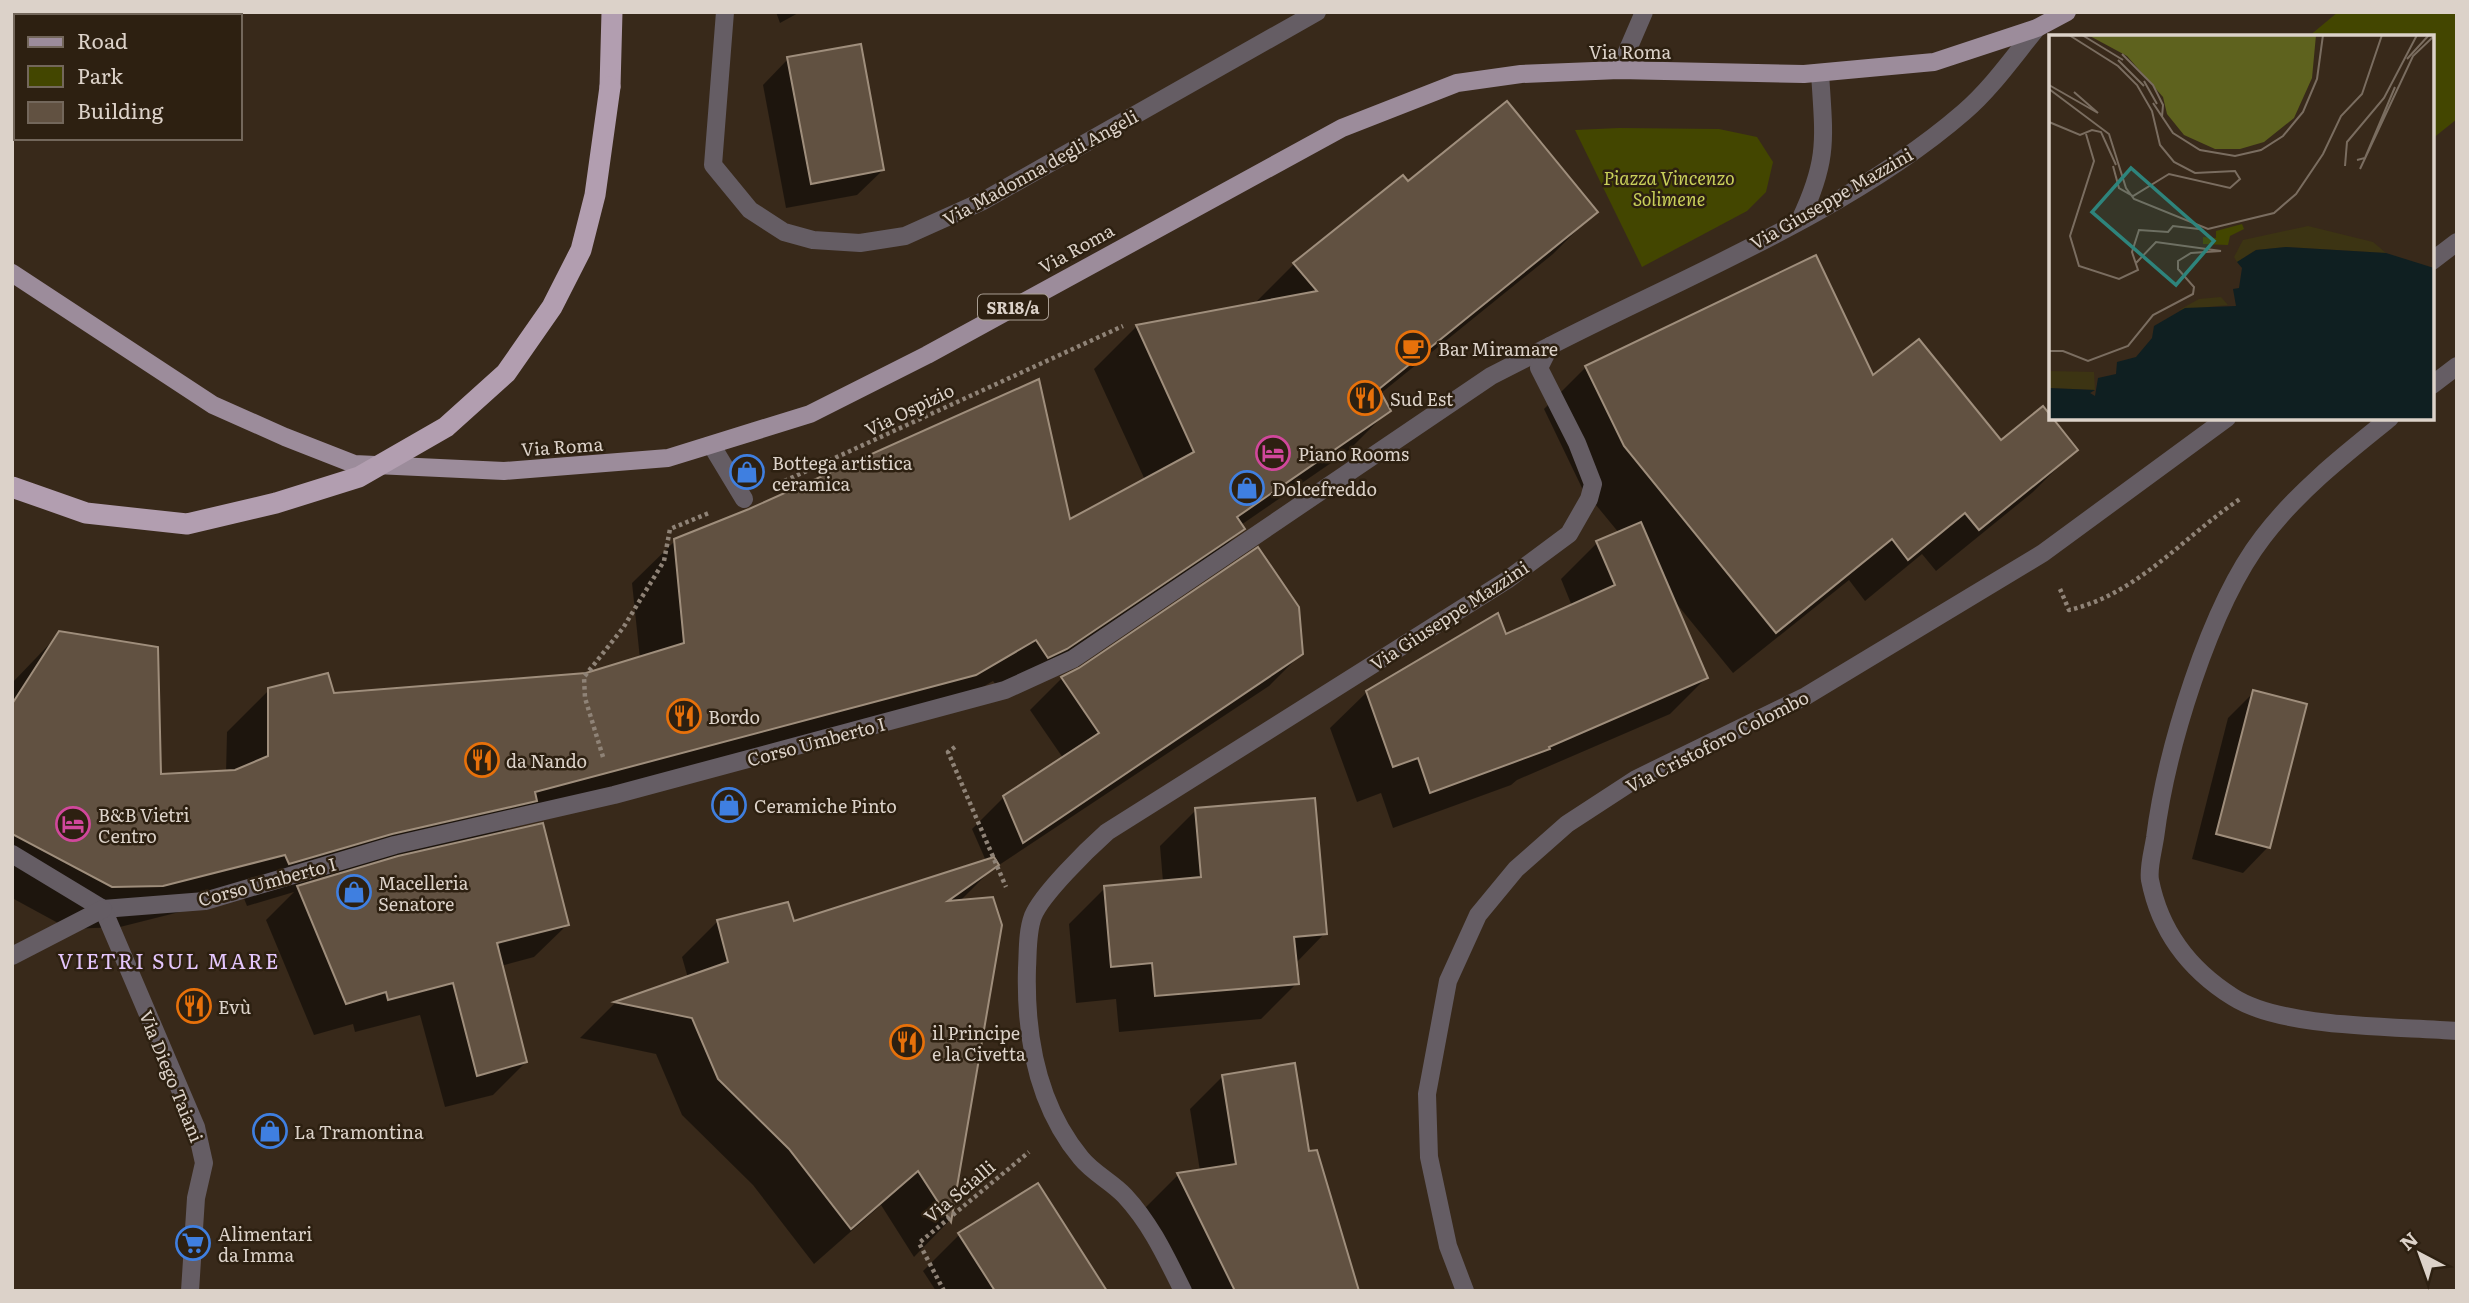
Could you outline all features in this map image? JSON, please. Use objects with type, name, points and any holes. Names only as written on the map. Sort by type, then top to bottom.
[{"type":"highway","points":[[12,488],[86,513],[187,524],[276,503],[359,477],[446,427],[506,373],[552,307],[581,250],[595,195],[610,87],[612,12]]},
{"type":"main road","name":"SR18/a","points":[[2037,28],[2067,12]]},
{"type":"main road","name":"Via Roma","points":[[12,273],[213,405],[285,438],[354,464],[504,471],[668,458],[810,414],[915,360],[1342,128],[1457,83],[1521,74],[1619,71],[1820,73],[1934,62],[2037,28]]},
{"type":"street","name":"Via Madonna degli Angeli","points":[[725,12],[713,165],[750,210],[784,232],[813,240],[860,243],[905,236],[983,201],[1317,12]]},
{"type":"street","points":[[1619,71],[1644,12]]},
{"type":"street","name":"Via Giuseppe Mazzini","points":[[1034,915],[1077,859],[1107,832],[1507,580],[1569,534],[1589,499],[1593,484],[1577,443],[1539,368],[1550,346],[1800,220],[1887,169],[1966,110],[2037,28]]},
{"type":"street","points":[[1800,220],[1818,183],[1825,149],[1820,73]]},
{"type":"street","points":[[2434,259],[2457,242]]},
{"type":"street","name":"Corso Umberto I","points":[[103,909],[205,901],[395,845],[614,795],[1005,690],[1073,659],[1491,376],[1550,346]]},
{"type":"street","points":[[2434,383],[2457,366]]},
{"type":"street","name":"Via Cristoforo Colombo","points":[[1465,1291],[1448,1246],[1429,1157],[1427,1094],[1448,981],[1478,915],[1516,869],[1567,824],[1636,779],[1806,696],[2043,553],[2224,420]]},
{"type":"street","points":[[2388,420],[2306,489],[2271,528],[2227,597],[2186,704],[2166,771],[2150,878],[2168,934],[2200,972],[2235,998],[2266,1011],[2320,1021],[2457,1031]]},
{"type":"street","points":[[712,446],[744,499]]},
{"type":"street","points":[[12,854],[103,909]]},
{"type":"street","points":[[12,956],[103,909]]},
{"type":"street","name":"Via Diego Taiani","points":[[103,909],[196,1127],[204,1163],[195,1198],[190,1291]]},
{"type":"street","points":[[1034,915],[1027,972],[1029,1034],[1037,1076],[1059,1127],[1082,1160],[1124,1194],[1146,1221],[1183,1291]]},
{"type":"path","name":"Via Ospizio","points":[[614,795],[585,698],[584,677],[623,628],[664,561],[670,529],[825,465],[1123,326]]},
{"type":"path","points":[[2043,553],[2069,610],[2089,606],[2122,591],[2243,497]]},
{"type":"path","points":[[948,752],[1002,883],[1034,915]]},
{"type":"path","name":"Via Scialli","points":[[944,1291],[919,1243],[1059,1127]]},
{"type":"green space","points":[[2338,12],[2457,12],[2457,119],[2434,137],[2434,35],[2310,35]]},
{"type":"green space","name":"Piazza Vincenzo Solimene","points":[[1719,129],[1757,137],[1773,162],[1766,192],[1747,211],[1642,267],[1575,130]]},
{"type":"building","points":[[861,44],[884,170],[811,184],[787,57]]},
{"type":"building","points":[[1507,101],[1598,212],[1379,389],[1391,411],[1237,517],[1245,529],[1067,649],[1048,658],[1036,640],[976,675],[535,792],[537,801],[392,834],[289,864],[285,855],[163,886],[112,887],[12,834],[12,704],[59,631],[158,647],[161,774],[235,770],[268,756],[268,688],[328,673],[334,693],[586,673],[684,643],[674,539],[749,509],[1039,379],[1070,519],[1194,452],[1136,325],[1317,291],[1293,263],[1403,175],[1408,181]]},
{"type":"building","points":[[1816,255],[1873,375],[1919,339],[2001,440],[2043,406],[2049,414],[2049,420],[2054,420],[2078,450],[1979,530],[1965,513],[1908,560],[1892,539],[1776,633],[1624,446],[1585,366]]},
{"type":"building","points":[[1641,522],[1708,678],[1549,747],[1550,749],[1430,793],[1418,758],[1393,767],[1366,691],[1498,613],[1506,634],[1615,585],[1596,541]]},
{"type":"building","points":[[1258,547],[1299,607],[1303,654],[1023,843],[1003,796],[1099,733],[1061,677],[1079,668]]},
{"type":"building","points":[[2253,690],[2307,704],[2270,848],[2216,834]]},
{"type":"building","points":[[1315,798],[1327,934],[1294,937],[1299,984],[1155,996],[1152,963],[1111,967],[1104,886],[1201,877],[1195,808]]},
{"type":"building","points":[[543,823],[569,925],[497,943],[527,1062],[477,1076],[453,983],[388,1000],[386,992],[346,1004],[297,886],[398,856]]},
{"type":"building","points":[[994,857],[999,865],[948,901],[993,897],[1002,925],[951,1222],[918,1171],[851,1229],[789,1149],[718,1079],[692,1018],[614,1002],[728,962],[717,920],[788,902],[794,921]]},
{"type":"building","points":[[1295,1063],[1309,1151],[1317,1150],[1359,1291],[1235,1291],[1177,1173],[1236,1164],[1222,1075]]},
{"type":"building","points":[[1038,1183],[1107,1291],[995,1291],[958,1233]]},
{"type":"place","name":"Bar Miramare","points":[[1413,348]]},
{"type":"place","name":"Sud Est","points":[[1365,398]]},
{"type":"place","name":"Piano Rooms","points":[[1273,453]]},
{"type":"place","name":"Bottega artistica ceramica","points":[[747,472]]},
{"type":"place","name":"Dolcefreddo","points":[[1247,488]]},
{"type":"place","name":"Bordo","points":[[684,716]]},
{"type":"place","name":"da Nando","points":[[482,760]]},
{"type":"place","name":"Ceramiche Pinto","points":[[729,805]]},
{"type":"place","name":"B&B Vietri Centro","points":[[73,824]]},
{"type":"place","name":"Macelleria Senatore","points":[[354,892]]},
{"type":"place","name":"Evù","points":[[194,1006]]},
{"type":"place","name":"il Principe e la Civetta","points":[[907,1042]]},
{"type":"place","name":"La Tramontina","points":[[270,1131]]},
{"type":"place","name":"Alimentari da Imma","points":[[193,1243]]},
{"type":"district","name":"VIETRI SUL MARE","points":[[169,959]]}]
